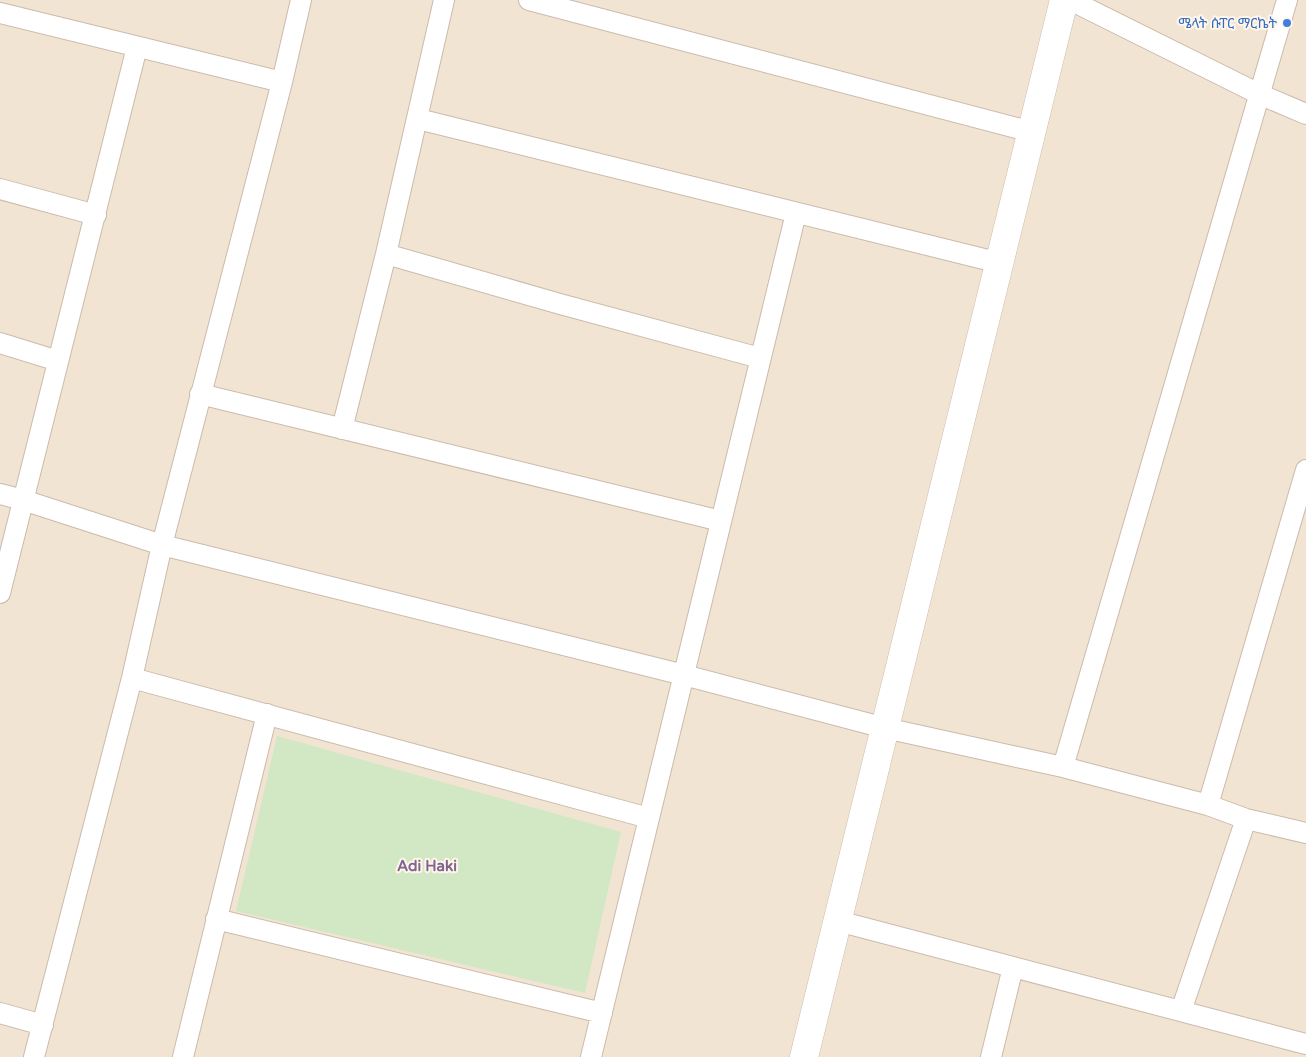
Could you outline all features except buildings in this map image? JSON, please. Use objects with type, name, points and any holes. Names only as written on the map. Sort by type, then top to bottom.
[{"type":"street","points":[[34,1057],[132,678],[162,544],[282,82],[301,0]]},
{"type":"street","points":[[342,429],[386,254],[444,0]]},
{"type":"street","points":[[529,0],[1032,132]]},
{"type":"street","points":[[804,1057],[1064,0]]},
{"type":"street","points":[[1070,0],[1259,94],[1306,114]]},
{"type":"street","points":[[1063,767],[1287,0]]},
{"type":"street","points":[[0,13],[282,82]]},
{"type":"street","points":[[0,592],[137,47]]},
{"type":"street","points":[[418,119],[1000,263]]},
{"type":"street","points":[[0,188],[96,215]]},
{"type":"street","points":[[591,1057],[796,213]]},
{"type":"street","points":[[386,254],[560,304],[760,358]]},
{"type":"street","points":[[0,343],[58,361]]},
{"type":"street","points":[[200,394],[721,521]]},
{"type":"street","points":[[1208,805],[1300,512],[1306,470]]},
{"type":"street","points":[[0,494],[162,544],[684,675],[886,728],[1063,767],[1306,833]]},
{"type":"street","points":[[132,678],[649,818]]},
{"type":"street","points":[[183,1057],[267,714]]},
{"type":"street","points":[[1181,1011],[1246,818]]},
{"type":"street","points":[[216,919],[602,1013]]},
{"type":"street","points":[[838,921],[1306,1044]]},
{"type":"street","points":[[991,1057],[1013,967]]},
{"type":"street","points":[[0,1013],[43,1025]]},
{"type":"shaded area","points":[[0,0],[1306,0],[1306,1057],[0,1057]]},
{"type":"green space","points":[[277,736],[621,832],[585,993],[236,911]]},
{"type":"place","name":"ሜላት ሱፐር ማርኬት","points":[[1287,23]]},
{"type":"district","name":"Adi Haki","points":[[427,866]]}]
